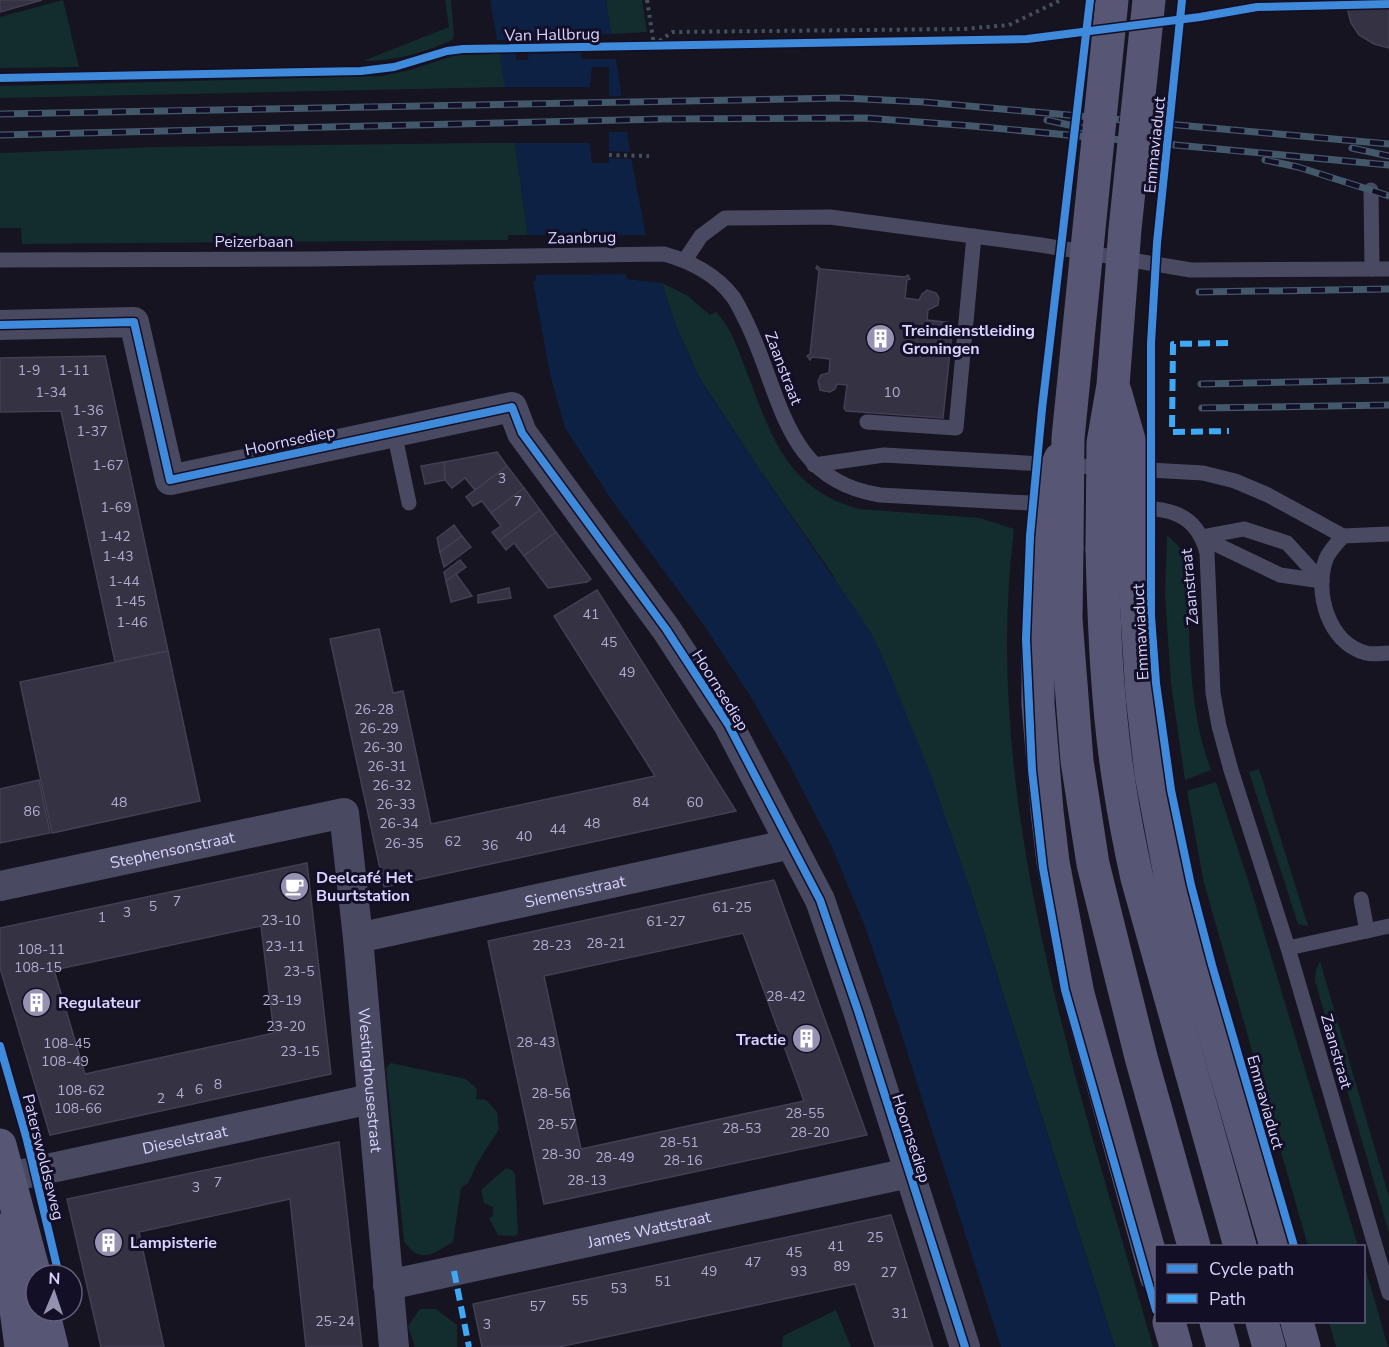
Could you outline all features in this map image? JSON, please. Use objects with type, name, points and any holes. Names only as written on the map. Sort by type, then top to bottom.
[{"type":"main road","points":[[1112,0],[1068,438],[1054,548],[1038,636],[1038,704],[1053,862],[1080,1004],[1155,1272]]},
{"type":"main road","name":"Emmaviaduct","points":[[1117,549],[1130,443],[1113,385],[1125,229],[1149,0]]},
{"type":"main road","points":[[1054,548],[1066,619],[1077,760],[1093,864],[1141,1057],[1194,1245]]},
{"type":"main road","points":[[1117,549],[1104,615],[1109,698],[1127,828],[1137,878],[1240,1245]]},
{"type":"main road","points":[[1117,549],[1141,683],[1149,763],[1173,891],[1276,1245]]},
{"type":"main road","points":[[0,1145],[4,1178],[31,1263]]},
{"type":"main road","points":[[0,1230],[13,1291],[21,1347]]},
{"type":"main road","points":[[46,1323],[52,1347]]},
{"type":"main road","points":[[1169,1323],[1176,1347]]},
{"type":"main road","points":[[1216,1323],[1223,1347]]},
{"type":"main road","points":[[1262,1323],[1269,1347]]},
{"type":"main road","points":[[1297,1323],[1305,1347]]},
{"type":"street","name":"Hoornsediep","points":[[0,325],[134,322],[170,480],[512,407],[522,433],[666,629],[728,724],[820,900],[858,1011],[965,1347]]},
{"type":"street","name":"Stephensonstraat","points":[[0,886],[344,813]]},
{"type":"street","name":"Westinghousestraat","points":[[344,813],[358,938],[370,1099],[394,1347]]},
{"type":"street","name":"Siemensstraat","points":[[358,938],[792,844]]},
{"type":"street","name":"Dieselstraat","points":[[4,1178],[370,1099]]},
{"type":"street","name":"James Wattstraat","points":[[388,1285],[909,1173]]},
{"type":"lane","points":[[1371,190],[1372,269]]},
{"type":"lane","points":[[685,260],[701,236],[725,218],[830,217],[974,236],[1191,270],[1389,269]]},
{"type":"lane","points":[[867,422],[956,428],[974,236]]},
{"type":"lane","name":"Zaanstraat","points":[[657,254],[685,260],[708,274],[733,296],[752,334],[796,442],[814,465],[847,487],[872,494],[1168,510],[1191,523],[1201,537],[1207,553],[1213,693],[1230,771],[1288,948],[1389,1293]]},
{"type":"lane","name":"Zaanbrug","points":[[508,256],[657,254]]},
{"type":"lane","name":"Peizerbaan","points":[[0,260],[508,256]]},
{"type":"lane","points":[[394,432],[409,502]]},
{"type":"lane","points":[[814,465],[884,455],[1203,473],[1234,481],[1268,495],[1343,536],[1389,534]]},
{"type":"lane","points":[[1201,537],[1244,529],[1287,543],[1322,581]]},
{"type":"lane","points":[[1343,536],[1326,557],[1322,581],[1324,605],[1331,623],[1347,642],[1366,653],[1389,653]]},
{"type":"lane","points":[[1201,537],[1280,575],[1322,581]]},
{"type":"lane","points":[[1361,899],[1367,931]]},
{"type":"lane","points":[[1288,948],[1389,926]]},
{"type":"path","points":[[647,0],[654,45]]},
{"type":"path","points":[[645,45],[654,45],[672,32],[963,29],[1009,25],[1060,0]]},
{"type":"path","points":[[609,155],[649,156]]},
{"type":"green space","points":[[63,0],[79,67],[0,68],[0,17]]},
{"type":"green space","points":[[445,0],[451,0],[454,35],[452,40],[409,55],[386,60],[363,61],[449,27]]},
{"type":"green space","points":[[606,0],[642,0],[647,32],[611,34]]},
{"type":"green space","points":[[500,54],[506,87],[0,98],[0,86],[382,76],[410,70],[456,55]]},
{"type":"green space","points":[[515,143],[528,235],[508,235],[508,240],[22,244],[21,228],[0,228],[0,153],[157,147]]},
{"type":"green space","points":[[662,283],[688,296],[710,315],[716,312],[725,323],[735,341],[770,431],[781,452],[812,486],[833,499],[859,509],[980,518],[1014,529],[1007,632],[1011,736],[1024,840],[1043,943],[1068,1046],[1153,1347],[1115,1347],[969,886],[833,575],[759,469],[699,377],[675,324]]},
{"type":"green space","points":[[1167,536],[1181,550],[1188,568],[1194,699],[1205,753],[1211,770],[1185,780],[1171,684],[1165,596]]},
{"type":"green space","points":[[1259,769],[1308,926],[1298,924],[1249,772]]},
{"type":"green space","points":[[1216,782],[1249,883],[1358,1245],[1308,1245],[1204,883],[1187,791]]},
{"type":"green space","points":[[1320,961],[1389,1197],[1389,1233],[1315,981]]},
{"type":"green space","points":[[391,1063],[466,1079],[477,1089],[476,1099],[486,1100],[497,1112],[499,1129],[468,1183],[461,1188],[453,1242],[427,1255],[415,1253],[404,1241],[386,1068]]},
{"type":"green space","points":[[506,1168],[515,1174],[518,1234],[515,1236],[498,1235],[489,1218],[493,1216],[493,1207],[484,1203],[481,1190]]},
{"type":"green space","points":[[1365,1267],[1388,1347],[1336,1347],[1329,1323],[1365,1323]]},
{"type":"green space","points":[[420,1309],[436,1309],[457,1325],[457,1347],[415,1347],[408,1326]]},
{"type":"green space","points":[[836,1310],[851,1347],[782,1347],[783,1336]]},
{"type":"water","points":[[490,0],[606,0],[611,34],[581,34],[582,59],[616,59],[631,158],[646,235],[628,236],[627,279],[662,283],[675,324],[699,377],[870,631],[885,662],[931,775],[969,886],[1115,1347],[1001,1347],[896,1017],[864,924],[830,843],[749,694],[701,621],[615,505],[565,428],[550,374],[533,281],[536,281],[537,236],[528,235],[515,143]],"holes":[[[592,67],[609,67],[608,163],[592,162]]]},
{"type":"pier","points":[[581,34],[614,34],[612,37],[584,37],[584,56],[616,56],[619,58],[581,59],[581,53],[529,54],[528,60],[516,60],[516,54],[497,54],[494,40],[515,40],[516,35],[528,35],[529,40],[581,39]]},
{"type":"pier","points":[[592,67],[609,67],[609,96],[625,96],[630,132],[609,132],[609,151],[633,152],[634,159],[609,158],[609,163],[592,163],[590,143],[512,143],[502,87],[590,87]],"holes":[[[595,70],[606,70],[606,160],[595,160]]]},
{"type":"pier","points":[[525,235],[649,235],[647,238],[631,238],[630,276],[655,278],[657,282],[627,279],[626,274],[533,275],[534,238],[527,238]]},
{"type":"building","points":[[0,0],[42,0],[0,12]]},
{"type":"building","points":[[1345,0],[1389,0],[1389,48],[1374,44],[1359,35],[1351,23]]},
{"type":"building","name":"Treindienstleiding Groningen","points":[[817,266],[821,269],[905,277],[908,275],[910,279],[907,280],[905,298],[919,300],[927,290],[936,293],[939,298],[938,305],[928,310],[927,320],[953,323],[943,418],[846,411],[844,408],[847,385],[837,384],[830,392],[820,390],[818,381],[821,375],[829,373],[830,359],[812,357],[810,360],[807,356],[810,354],[819,271]]},
{"type":"building","points":[[105,356],[168,651],[115,662],[61,411],[0,412],[0,358]]},
{"type":"building","points":[[497,452],[507,466],[466,497],[475,490],[465,478],[452,488],[445,480],[444,462]]},
{"type":"building","points":[[444,462],[445,480],[425,484],[421,466]]},
{"type":"building","points":[[507,466],[524,488],[491,513],[482,501],[473,506],[466,497]]},
{"type":"building","points":[[524,488],[540,510],[499,541],[492,532],[501,526],[491,513]]},
{"type":"building","points":[[540,510],[556,532],[524,556],[514,543],[506,550],[499,541]]},
{"type":"building","points":[[454,525],[462,536],[440,552],[437,538]]},
{"type":"building","points":[[556,532],[591,579],[587,582],[548,588],[524,556]]},
{"type":"building","points":[[462,536],[471,547],[444,567],[440,552]]},
{"type":"building","points":[[460,560],[466,567],[446,581],[444,572]]},
{"type":"building","points":[[456,574],[472,596],[451,602],[446,581]]},
{"type":"building","points":[[509,588],[511,598],[478,603],[478,595]]},
{"type":"building","points":[[597,590],[736,811],[384,887],[330,639],[379,629],[393,693],[403,691],[431,824],[655,776],[554,616]]},
{"type":"building","points":[[168,651],[200,801],[52,833],[20,682]]},
{"type":"building","points":[[39,780],[50,833],[0,843],[0,789]]},
{"type":"building","name":"Regulateur","points":[[307,863],[331,1074],[50,1135],[0,968],[0,928]],"holes":[[[261,926],[274,1033],[85,1074],[54,970]]]},
{"type":"building","name":"Tractie","points":[[774,880],[867,1135],[544,1204],[488,941]],"holes":[[[743,933],[804,1101],[581,1149],[544,976]]]},
{"type":"building","name":"Lampisterie","points":[[339,1142],[362,1347],[306,1347],[290,1199],[139,1232],[164,1347],[101,1347],[84,1273],[84,1263],[82,1263],[67,1199]]},
{"type":"building","points":[[891,1215],[933,1347],[875,1347],[855,1284],[559,1347],[482,1347],[473,1304]]},
{"type":"railway","points":[[0,114],[844,98],[924,102],[1389,144]]},
{"type":"railway","points":[[0,135],[663,119],[866,118],[1389,165]]},
{"type":"railway","points":[[1047,120],[1091,130]]},
{"type":"railway","points":[[1352,148],[1389,156]]},
{"type":"railway","points":[[1265,160],[1298,167],[1389,196]]},
{"type":"railway","points":[[1199,292],[1389,289]]},
{"type":"railway","points":[[1201,384],[1389,380]]},
{"type":"railway","points":[[1202,408],[1389,405]]},
{"type":"marked path","points":[[1228,343],[1173,344],[1172,432],[1229,431]]},
{"type":"marked path","points":[[454,1271],[469,1347]]},
{"type":"cycle path","points":[[1090,0],[1042,409],[1030,536],[1026,639],[1032,770],[1043,868],[1065,990],[1155,1306]]},
{"type":"cycle path","points":[[1182,0],[1157,243],[1151,343],[1151,616],[1156,683],[1171,790],[1191,885],[1294,1245]]},
{"type":"cycle path","name":"Van Hallbrug","points":[[0,78],[361,71],[394,67],[447,51],[463,49],[1027,39],[1200,17],[1257,7],[1389,4]]},
{"type":"cycle path","points":[[0,325],[134,322],[170,480],[512,407],[522,433],[666,629],[728,724],[820,900],[858,1011],[965,1347]]},
{"type":"cycle path","name":"Paterswoldseweg","points":[[0,1046],[27,1140],[56,1263]]},
{"type":"place","name":"Treindienstleiding Groningen","points":[[881,339]]},
{"type":"place","name":"Deelcafé Het Buurtstation","points":[[295,886]]},
{"type":"place","name":"Regulateur","points":[[37,1002]]},
{"type":"place","name":"Tractie","points":[[807,1039]]},
{"type":"place","name":"Lampisterie","points":[[109,1242]]}]
